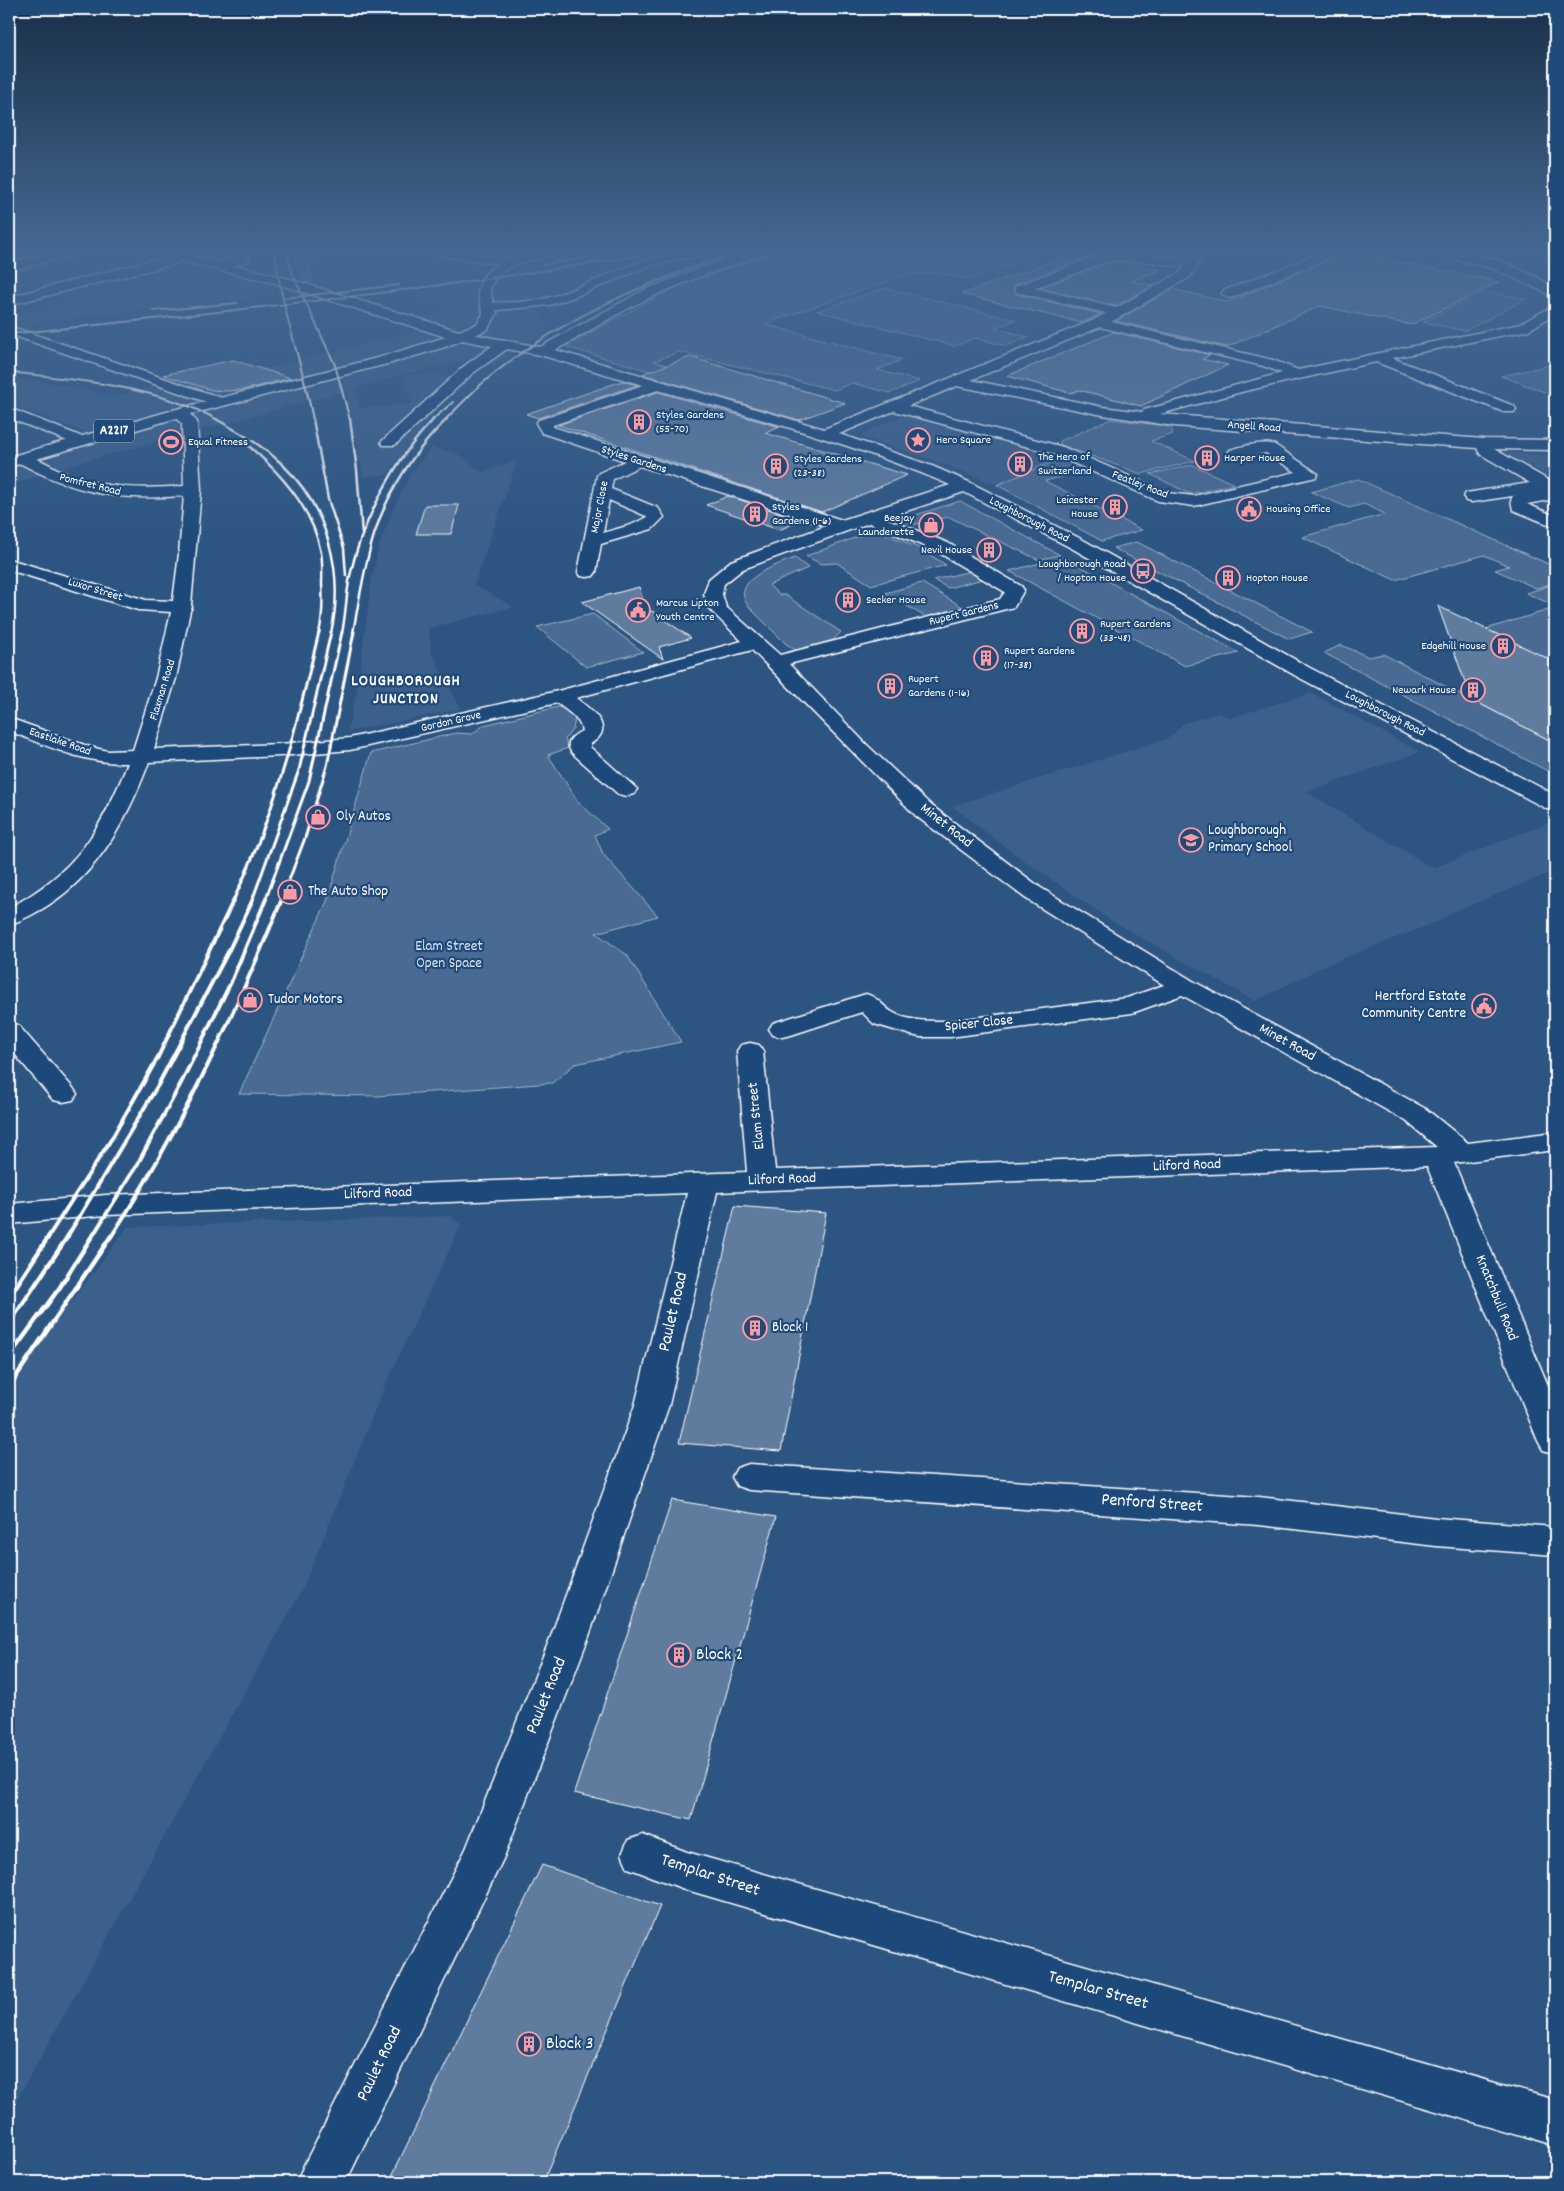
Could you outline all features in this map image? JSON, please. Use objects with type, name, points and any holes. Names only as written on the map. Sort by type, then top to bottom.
[{"type":"street","points":[[72,352],[220,402]]},
{"type":"street","name":"A2217","points":[[16,460],[178,413],[411,352]]},
{"type":"street","points":[[388,442],[468,370],[493,352]]},
{"type":"street","name":"Loughborough Road","points":[[546,352],[825,434],[926,469],[965,486],[1100,557],[1303,672],[1555,804]]},
{"type":"street","points":[[1002,352],[1016,356]]},
{"type":"street","points":[[825,434],[1025,352]]},
{"type":"street","points":[[1223,352],[1268,363],[1296,374]]},
{"type":"street","points":[[1142,418],[1146,414],[1200,398],[1296,374],[1406,352]]},
{"type":"street","points":[[1379,358],[1509,409]]},
{"type":"street","name":"Angell Road","points":[[956,381],[1142,418],[1483,444],[1555,445]]},
{"type":"street","name":"Styles Gardens","points":[[657,385],[544,423],[547,430],[637,461],[842,526]]},
{"type":"street","name":"Featley Road","points":[[895,406],[1057,450],[1164,497],[1194,501],[1310,474],[1269,448],[1223,448]]},
{"type":"street","points":[[9,413],[80,440]]},
{"type":"street","name":"Flaxman Road","points":[[9,917],[24,910],[55,889],[81,866],[100,840],[141,756],[168,675],[182,607],[193,490],[189,422],[178,413]]},
{"type":"street","points":[[1205,424],[1208,435],[1223,448],[1289,479]]},
{"type":"street","points":[[1483,444],[1486,451],[1552,490]]},
{"type":"street","name":"Pomfret Road","points":[[16,460],[57,478],[110,492],[136,494],[193,490]]},
{"type":"street","name":"Major Close","points":[[586,572],[594,541],[605,476],[637,461]]},
{"type":"street","name":"Minet Road","points":[[965,486],[842,526],[737,565],[723,574],[715,583],[712,590],[718,609],[754,644],[776,662],[860,749],[924,811],[1033,893],[1184,986],[1416,1115],[1450,1154]]},
{"type":"street","points":[[1472,497],[1552,490]]},
{"type":"street","points":[[1552,490],[1519,500],[1519,506],[1555,522]]},
{"type":"street","points":[[594,541],[638,529],[653,522],[656,517],[652,512],[603,492]]},
{"type":"street","name":"Rupert Gardens","points":[[776,662],[1007,604],[1015,590],[942,547],[869,517]]},
{"type":"street","name":"Luxor Street","points":[[9,564],[145,606],[182,607]]},
{"type":"street","name":"Gordon Grove","points":[[141,756],[280,750],[350,744],[561,696],[754,644]]},
{"type":"street","points":[[561,696],[590,722],[594,730],[592,734],[579,741],[579,749],[626,789]]},
{"type":"street","name":"Eastlake Road","points":[[9,724],[99,756],[141,756]]},
{"type":"street","name":"Spicer Close","points":[[782,1029],[866,1002],[884,1018],[920,1029],[950,1029],[1132,1005],[1184,986]]},
{"type":"street","points":[[9,1031],[63,1094]]},
{"type":"street","name":"Elam Street","points":[[750,1051],[762,1164],[762,1181]]},
{"type":"street","name":"Lilford Road","points":[[9,1214],[106,1205],[220,1200],[1450,1154],[1555,1140]]},
{"type":"street","name":"Knatchbull Road","points":[[1450,1154],[1555,1441]]},
{"type":"street","name":"Paulet Road","points":[[321,2182],[482,1857],[570,1636],[652,1406],[704,1183]]},
{"type":"street","name":"Penford Street","points":[[749,1477],[1259,1511],[1436,1532],[1555,1541]]},
{"type":"street","name":"Templar Street","points":[[643,1854],[687,1871],[1555,2123]]},
{"type":"shaded area","points":[[332,352],[514,352],[496,365],[456,362],[393,377],[356,388],[360,408],[362,408],[412,404],[403,375],[439,373],[447,378],[471,380],[439,408],[412,440],[387,475],[363,476],[346,391],[85,461],[9,485],[9,468],[105,440],[9,404],[9,377],[65,385],[110,398],[157,386],[187,388]]},
{"type":"shaded area","points":[[914,415],[1062,456],[997,485],[930,459],[861,437],[863,433],[903,416]]},
{"type":"shaded area","points":[[431,448],[456,453],[482,472],[517,461],[474,585],[514,607],[429,628],[431,651],[461,709],[347,732],[357,690],[372,577],[380,542],[411,473]]},
{"type":"shaded area","points":[[1504,452],[1555,456],[1555,480]]},
{"type":"shaded area","name":"Loughborough Primary School","points":[[1311,693],[1420,752],[1307,792],[1433,868],[1548,823],[1555,827],[1555,871],[1453,912],[1439,921],[1326,965],[1255,1001],[1110,920],[1012,852],[952,806],[1169,738],[1184,723],[1219,713],[1230,718]]},
{"type":"shaded area","points":[[451,1216],[461,1225],[384,1388],[304,1586],[9,2114],[9,1384],[128,1227]]},
{"type":"green space","points":[[584,352],[678,352],[654,361],[676,368],[660,374]]},
{"type":"green space","points":[[680,352],[872,352],[902,360],[877,370],[920,381],[890,393],[852,383],[835,390]]},
{"type":"green space","points":[[1555,364],[1555,396],[1501,376]]},
{"type":"green space","points":[[1111,419],[1171,427],[1173,434],[1151,441],[1195,461],[1141,474],[1061,445],[1060,441]]},
{"type":"green space","points":[[1061,458],[1089,470],[1045,481],[1142,530],[1102,541],[997,485]]},
{"type":"green space","points":[[1193,465],[1234,484],[1190,494],[1150,474]]},
{"type":"green space","points":[[1358,479],[1555,567],[1555,583],[1536,588],[1495,570],[1509,566],[1484,555],[1395,580],[1302,537],[1385,514],[1364,504],[1349,508],[1311,492]]},
{"type":"green space","points":[[960,501],[1060,555],[1039,560],[949,517],[912,525],[903,519]]},
{"type":"green space","points":[[876,530],[919,548],[946,565],[871,585],[837,563],[821,564],[806,556]]},
{"type":"green space","points":[[1137,542],[1312,632],[1289,639],[1113,548]]},
{"type":"green space","points":[[1064,557],[1239,653],[1185,666],[1009,571]]},
{"type":"green space","points":[[795,558],[808,568],[769,585],[779,595],[785,595],[841,632],[833,640],[797,651],[785,643],[750,608],[744,598],[744,590],[756,576]]},
{"type":"green space","points":[[971,571],[983,579],[948,588],[933,580]]},
{"type":"green space","points":[[922,583],[966,609],[929,619],[885,593]]},
{"type":"green space","points":[[1555,584],[1555,606],[1526,593]]},
{"type":"green space","points":[[1555,608],[1555,662],[1486,629]]},
{"type":"green space","points":[[593,614],[643,652],[586,667],[537,627]]},
{"type":"green space","points":[[1341,645],[1369,657],[1383,654],[1555,743],[1555,775],[1324,653]]},
{"type":"green space","name":"Elam Street Open Space","points":[[558,707],[569,710],[575,719],[573,729],[565,739],[568,748],[548,755],[579,803],[608,829],[595,835],[603,854],[658,916],[596,933],[627,955],[681,1042],[575,1064],[552,1083],[377,1096],[239,1094],[327,901],[371,753],[456,733],[472,734],[484,725]]},
{"type":"building","points":[[1065,352],[1199,352],[1210,355],[1202,359],[1228,365],[1141,406],[1079,390],[1071,393],[1007,376]]},
{"type":"building","points":[[690,357],[845,403],[799,420],[642,374]]},
{"type":"building","points":[[233,360],[291,378],[243,390],[225,391],[212,390],[163,375]]},
{"type":"building","points":[[622,381],[637,385],[538,418],[526,414]]},
{"type":"building","points":[[658,392],[780,427],[765,433],[907,475],[822,512],[558,425]]},
{"type":"building","name":"Styles Gardens (1-6)","points":[[728,496],[802,520],[779,530],[706,505]]},
{"type":"building","points":[[425,505],[459,505],[451,534],[416,534]]},
{"type":"building","name":"Marcus Lipton Youth Centre","points":[[639,587],[647,612],[652,611],[691,638],[659,647],[663,659],[582,602]]},
{"type":"building","points":[[1438,606],[1555,662],[1555,743],[1471,699]]},
{"type":"building","name":"Block 1","points":[[735,1206],[826,1213],[781,1451],[679,1443]]},
{"type":"building","name":"Block 2","points":[[672,1500],[776,1517],[691,1820],[574,1793]]},
{"type":"building","name":"Block 3","points":[[542,1865],[660,1906],[543,2182],[389,2182]]},
{"type":"railway","points":[[297,352],[313,420]]},
{"type":"railway","points":[[329,352],[335,365],[350,420]]},
{"type":"railway","points":[[445,420],[478,387],[523,352]]},
{"type":"railway","points":[[9,372],[116,386],[144,392],[195,409],[216,419]]},
{"type":"railway","points":[[432,420],[453,402]]},
{"type":"railway","points":[[216,419],[250,439],[274,457],[298,481],[311,500],[329,542],[334,564],[336,587],[331,633]]},
{"type":"railway","points":[[313,419],[328,499],[344,548],[346,576]]},
{"type":"railway","points":[[350,419],[357,470],[362,534]]},
{"type":"railway","points":[[362,534],[394,471],[406,452],[434,419]]},
{"type":"railway","points":[[353,633],[367,559],[386,503],[413,458],[447,419]]},
{"type":"railway","points":[[244,442],[269,465],[292,491],[302,505],[317,536],[322,565],[322,608],[319,633]]},
{"type":"railway","points":[[342,633],[350,576],[362,534]]},
{"type":"railway","points":[[233,901],[261,835],[284,769],[319,632]]},
{"type":"railway","points":[[252,901],[299,770],[331,632]]},
{"type":"railway","points":[[265,901],[309,781],[342,632]]},
{"type":"railway","points":[[281,901],[305,838],[327,766],[354,632]]},
{"type":"railway","points":[[48,1237],[112,1138],[158,1057],[234,899]]},
{"type":"railway","points":[[67,1237],[158,1085],[228,952],[253,899]]},
{"type":"railway","points":[[92,1237],[137,1165],[181,1083],[231,982],[266,899]]},
{"type":"railway","points":[[111,1237],[183,1115],[245,987],[282,899]]},
{"type":"railway","points":[[9,1297],[49,1236]]},
{"type":"railway","points":[[9,1324],[68,1236]]},
{"type":"railway","points":[[9,1357],[60,1287],[92,1236]]},
{"type":"railway","points":[[9,1387],[111,1236]]},
{"type":"place","name":"Styles Gardens (55-70)","points":[[639,422]]},
{"type":"place","name":"Hero Square","points":[[918,440]]},
{"type":"place","name":"Equal Fitness","points":[[171,442]]},
{"type":"place","name":"Harper House","points":[[1207,458]]},
{"type":"place","name":"The Hero of Switzerland","points":[[1020,464]]},
{"type":"place","name":"Styles Gardens (23-38)","points":[[776,466]]},
{"type":"place","name":"Leicester House","points":[[1115,507]]},
{"type":"place","name":"Housing Office","points":[[1249,509]]},
{"type":"place","name":"Styles Gardens (1-6)","points":[[755,514]]},
{"type":"place","name":"Beejay Launderette","points":[[931,525]]},
{"type":"place","name":"Nevil House","points":[[989,550]]},
{"type":"place","name":"Loughborough Road / Hopton House","points":[[1143,571]]},
{"type":"place","name":"Hopton House","points":[[1228,578]]},
{"type":"place","name":"Secker House","points":[[848,600]]},
{"type":"place","name":"Marcus Lipton Youth Centre","points":[[638,610]]},
{"type":"place","name":"Rupert Gardens (33-48)","points":[[1082,631]]},
{"type":"place","name":"Edgehill House","points":[[1503,646]]},
{"type":"place","name":"Rupert Gardens (17-38)","points":[[986,658]]},
{"type":"place","name":"Rupert Gardens (1-16)","points":[[890,686]]},
{"type":"place","name":"Newark House","points":[[1473,690]]},
{"type":"place","name":"Oly Autos","points":[[318,817]]},
{"type":"place","name":"Loughborough Primary School","points":[[1191,840]]},
{"type":"place","name":"The Auto Shop","points":[[290,892]]},
{"type":"place","name":"Tudor Motors","points":[[250,1000]]},
{"type":"place","name":"Hertford Estate Community Centre","points":[[1484,1006]]},
{"type":"place","name":"Block 1","points":[[755,1328]]},
{"type":"place","name":"Block 2","points":[[679,1655]]},
{"type":"place","name":"Block 3","points":[[529,2044]]},
{"type":"district","name":"LOUGHBOROUGH JUNCTION","points":[[406,690]]}]
